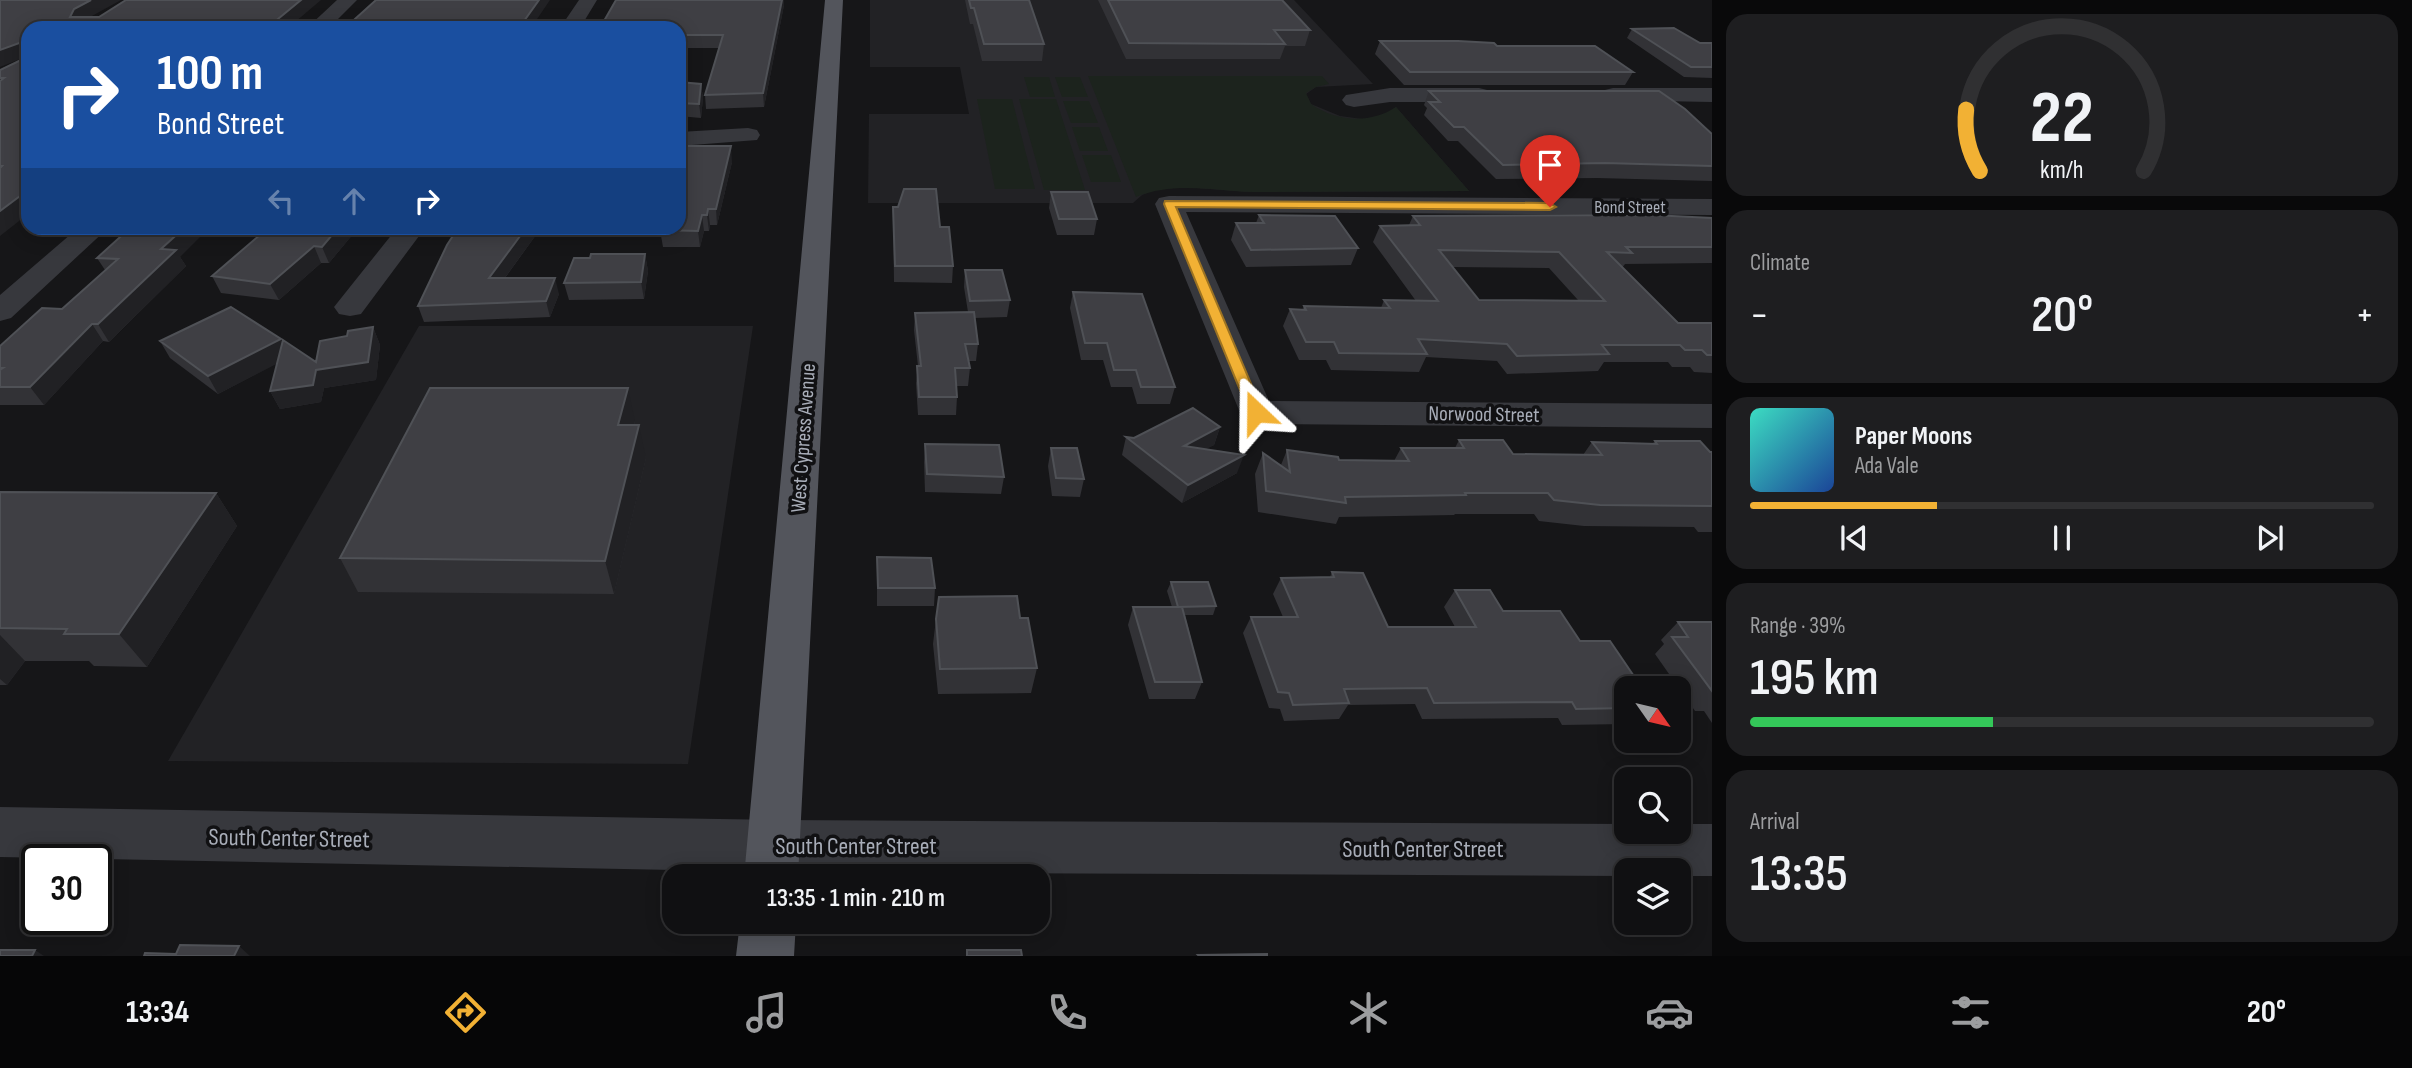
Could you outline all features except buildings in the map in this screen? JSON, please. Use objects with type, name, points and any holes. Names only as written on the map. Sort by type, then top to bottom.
[{"type":"main road","name":"West Cypress Avenue","points":[[772,861],[834,0]]},
{"type":"main road","points":[[765,956],[767,934]]},
{"type":"street","points":[[325,21],[348,0]]},
{"type":"street","points":[[574,21],[588,0]]},
{"type":"street","points":[[1354,100],[1390,94],[1497,95]]},
{"type":"street","points":[[1591,95],[1712,95]]},
{"type":"street","points":[[686,139],[748,135]]},
{"type":"street","name":"Bond Street","points":[[1256,412],[1169,204],[1712,207]]},
{"type":"street","points":[[0,311],[86,235]]},
{"type":"street","points":[[350,307],[406,235]]},
{"type":"street","name":"Norwood Street","points":[[1256,412],[1712,416]]},
{"type":"street","name":"South Center Street","points":[[0,832],[772,861],[1712,850]]},
{"type":"shaded area","points":[[870,0],[1294,0],[1373,84],[1316,87],[1306,94],[1311,104],[1340,116],[1362,119],[1380,118],[1396,107],[1469,191],[1250,192],[1183,187],[1154,190],[1133,203],[868,203],[869,114],[969,114],[960,67],[870,67]]},
{"type":"shaded area","points":[[1088,76],[1322,76],[1329,84],[1306,93],[1311,104],[1332,114],[1353,119],[1375,116],[1396,107],[1469,191],[1253,192],[1180,188],[1136,197]]},
{"type":"shaded area","points":[[1024,77],[1049,77],[1055,97],[1030,97]]},
{"type":"shaded area","points":[[1055,77],[1080,77],[1088,97],[1062,97]]},
{"type":"shaded area","points":[[977,99],[1012,99],[1035,189],[995,189]]},
{"type":"shaded area","points":[[1019,99],[1056,99],[1085,190],[1044,190]]},
{"type":"shaded area","points":[[1063,101],[1089,101],[1098,123],[1071,123]]},
{"type":"shaded area","points":[[1072,127],[1099,127],[1108,151],[1080,151]]},
{"type":"shaded area","points":[[1082,155],[1111,155],[1121,182],[1091,182]]},
{"type":"shaded area","points":[[419,326],[753,326],[688,764],[168,761]]},
{"type":"route","points":[[1256,412],[1169,204],[1550,207]]}]
